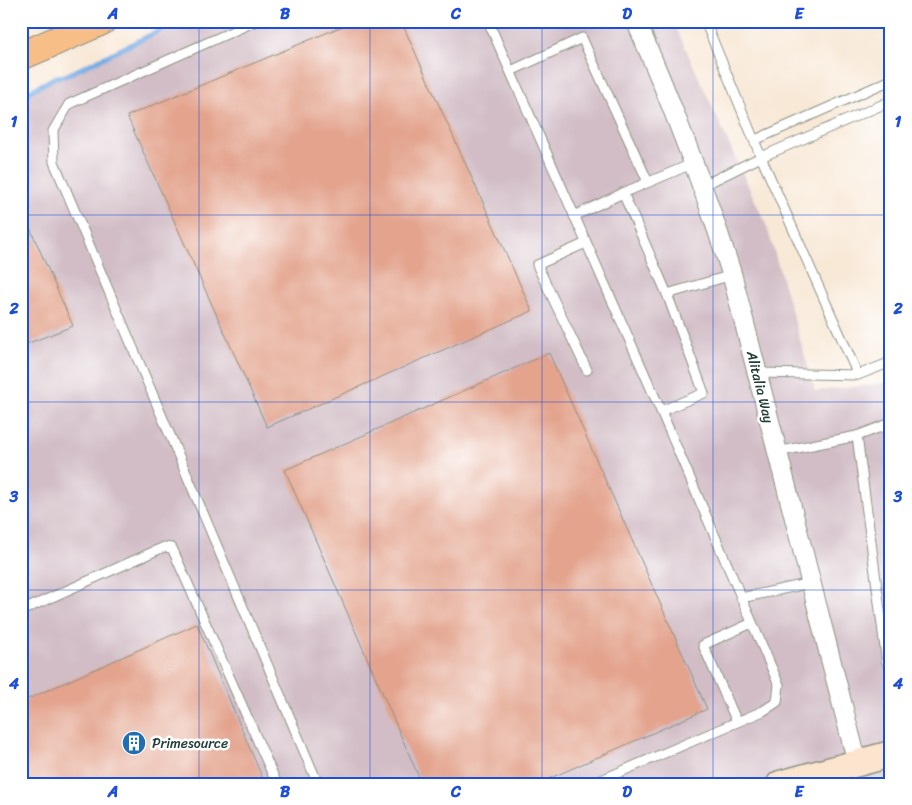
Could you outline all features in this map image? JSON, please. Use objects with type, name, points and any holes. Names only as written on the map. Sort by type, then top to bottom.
[{"type":"main road","points":[[21,56],[102,21]]},
{"type":"street","name":"Alitalia Way","points":[[640,23],[694,163],[732,276],[857,762]]},
{"type":"street","points":[[780,784],[891,754]]},
{"type":"lane","points":[[256,21],[69,104],[53,131],[54,162],[318,784]]},
{"type":"lane","points":[[488,21],[661,412],[779,685],[776,702],[763,711],[592,784]]},
{"type":"lane","points":[[705,21],[761,157],[858,375]]},
{"type":"lane","points":[[511,71],[582,38],[648,182]]},
{"type":"lane","points":[[754,140],[891,80]]},
{"type":"lane","points":[[702,186],[761,157],[891,101]]},
{"type":"lane","points":[[574,216],[694,163]]},
{"type":"lane","points":[[623,193],[667,294],[704,394],[661,412]]},
{"type":"lane","points":[[586,243],[537,265],[587,370]]},
{"type":"lane","points":[[667,294],[732,276]]},
{"type":"lane","points":[[757,373],[858,375],[891,362]]},
{"type":"lane","points":[[777,452],[857,436],[891,423]]},
{"type":"lane","points":[[857,436],[887,663],[891,665]]},
{"type":"lane","points":[[21,611],[164,547],[172,548],[277,784]]},
{"type":"lane","points":[[741,598],[811,583]]},
{"type":"lane","points":[[737,722],[703,645],[752,623]]},
{"type":"shaded area","points":[[177,21],[673,21],[767,227],[815,391],[891,383],[891,784],[21,784],[21,94]]},
{"type":"building","points":[[355,21],[401,21],[532,311],[267,427],[127,116]]},
{"type":"building","points":[[30,228],[73,326],[21,346],[21,232]]},
{"type":"building","points":[[549,353],[707,709],[537,784],[422,784],[285,470]]},
{"type":"building","name":"Primesource","points":[[197,624],[265,784],[21,784],[21,702]]},
{"type":"waterway","points":[[21,96],[56,77],[65,76],[180,21]]},
{"type":"place","name":"Primesource","points":[[134,743]]}]
